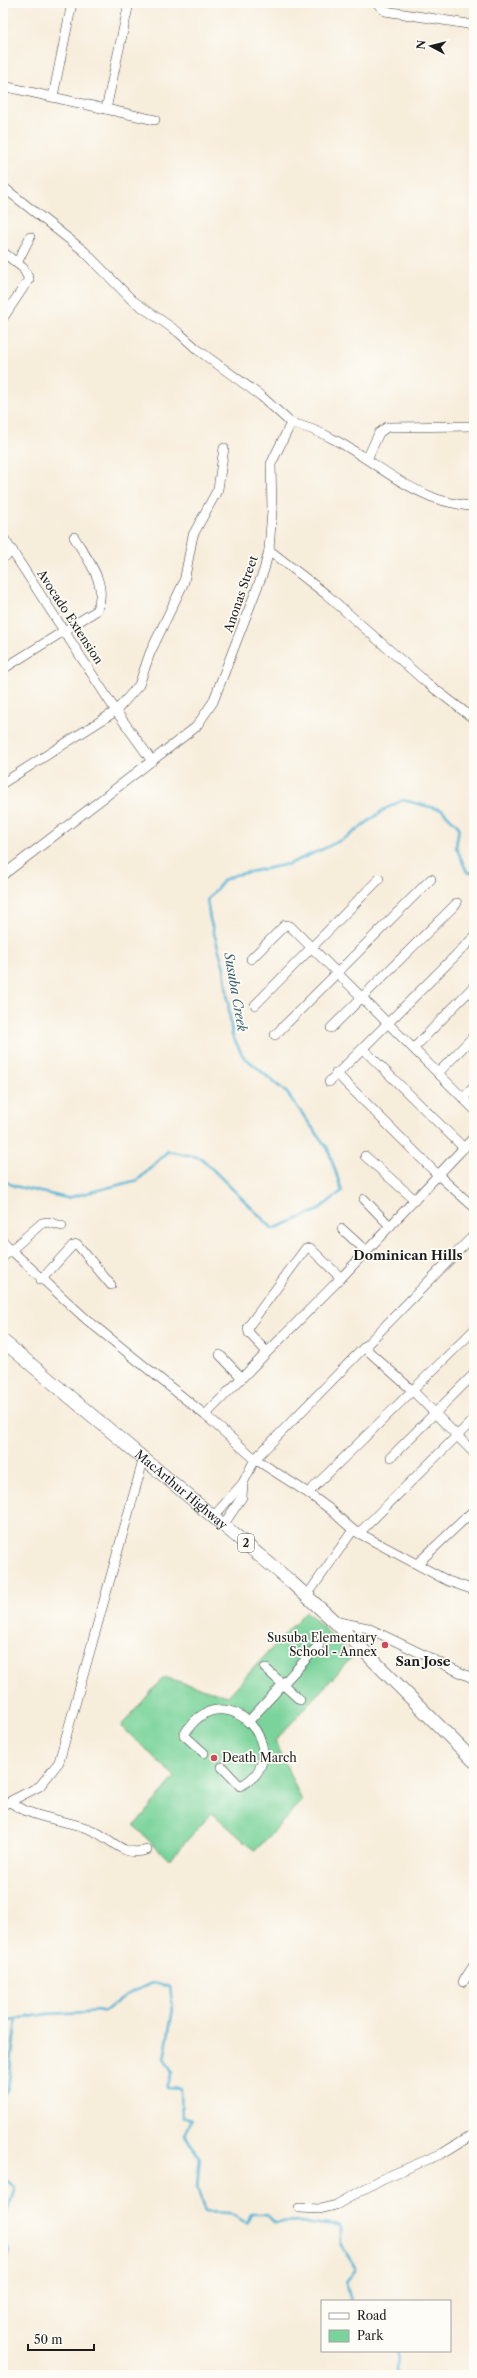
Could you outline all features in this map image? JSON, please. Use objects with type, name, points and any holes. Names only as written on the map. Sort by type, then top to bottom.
[{"type":"highway","name":"MacArthur Highway","points":[[3,1341],[143,1461],[219,1520],[334,1621],[474,1761]]},
{"type":"street","points":[[53,96],[72,3]]},
{"type":"street","points":[[106,109],[129,3]]},
{"type":"street","points":[[377,3],[385,11],[474,25]]},
{"type":"street","points":[[3,86],[155,120]]},
{"type":"street","points":[[3,187],[84,251],[132,300],[178,332],[198,350],[261,396],[291,424],[324,433],[410,487],[432,498],[474,507]]},
{"type":"street","points":[[17,263],[30,237]]},
{"type":"street","points":[[3,252],[17,263],[29,279],[3,318]]},
{"type":"street","name":"Anonas Street","points":[[3,875],[196,727],[213,702],[264,570],[269,550],[272,510],[271,464],[291,424]]},
{"type":"street","points":[[367,459],[379,433],[387,427],[474,426]]},
{"type":"street","points":[[3,783],[116,711],[139,686],[150,653],[184,582],[193,535],[218,488],[224,448]]},
{"type":"street","name":"Avocado Extension","points":[[3,537],[116,711],[152,761]]},
{"type":"street","points":[[3,669],[96,611],[101,594],[100,583],[74,537]]},
{"type":"street","points":[[269,550],[327,595],[427,683],[474,719]]},
{"type":"street","points":[[3,558],[13,551]]},
{"type":"street","points":[[255,1005],[379,879]]},
{"type":"street","points":[[275,1035],[336,972],[431,879]]},
{"type":"street","points":[[331,1028],[457,903]]},
{"type":"street","points":[[251,960],[285,925],[290,926],[388,1021],[474,1109]]},
{"type":"street","points":[[329,1082],[336,1073],[363,1049],[388,1021],[474,937]]},
{"type":"street","points":[[414,1048],[474,986]]},
{"type":"street","points":[[438,1073],[474,1036]]},
{"type":"street","points":[[363,1049],[464,1148]]},
{"type":"street","points":[[336,1073],[439,1176],[474,1208]]},
{"type":"street","points":[[463,1098],[474,1087]]},
{"type":"street","points":[[205,1415],[341,1278],[439,1176],[474,1137]]},
{"type":"street","points":[[365,1156],[415,1200]]},
{"type":"street","points":[[364,1199],[390,1226]]},
{"type":"street","points":[[3,1257],[42,1223],[48,1222],[62,1226]]},
{"type":"street","points":[[342,1229],[366,1251]]},
{"type":"street","points":[[219,1520],[242,1497],[243,1483],[255,1459],[474,1235]]},
{"type":"street","points":[[3,1241],[41,1280],[86,1319],[205,1415],[255,1459],[308,1493],[356,1531],[448,1581],[474,1590]]},
{"type":"street","points":[[41,1280],[73,1245],[77,1244],[111,1285]]},
{"type":"street","points":[[267,1352],[249,1333],[248,1327],[306,1248],[310,1248],[341,1278]]},
{"type":"street","points":[[308,1493],[414,1392],[474,1330]]},
{"type":"street","points":[[365,1348],[414,1392],[474,1453]]},
{"type":"street","points":[[220,1355],[242,1378]]},
{"type":"street","points":[[391,1457],[474,1374]]},
{"type":"street","points":[[306,1597],[356,1531],[474,1419]]},
{"type":"street","points":[[7,1803],[40,1786],[59,1762],[143,1461]]},
{"type":"street","points":[[417,1564],[474,1510]]},
{"type":"street","points":[[334,1621],[368,1628],[474,1679]]},
{"type":"street","points":[[248,1722],[318,1645]]},
{"type":"street","points":[[265,1668],[300,1700]]},
{"type":"street","points":[[204,1753],[184,1735],[201,1715],[208,1711],[221,1708],[235,1713],[248,1722],[260,1736],[263,1749],[263,1756],[257,1773],[252,1779],[240,1786],[222,1767]]},
{"type":"street","points":[[7,1803],[22,1810],[88,1828],[103,1835],[124,1851],[136,1853],[147,1850]]},
{"type":"street","points":[[463,1982],[474,1966]]},
{"type":"street","points":[[474,2106],[474,2121]]},
{"type":"street","points":[[299,2208],[320,2209],[336,2206],[382,2179],[443,2153],[472,2135],[474,2131]]},
{"type":"green space","points":[[306,1611],[353,1656],[275,1741],[302,1801],[255,1851],[212,1813],[169,1860],[134,1826],[175,1777],[121,1726],[164,1677],[228,1696]]},
{"type":"waterway","name":"Susuba Creek","points":[[3,1180],[14,1186],[67,1198],[138,1180],[168,1151],[201,1158],[273,1229],[317,1211],[342,1191],[328,1149],[287,1093],[243,1056],[232,1035],[224,968],[210,919],[207,900],[224,880],[235,875],[289,864],[323,849],[349,836],[385,809],[403,800],[442,810],[459,827],[456,847],[467,872],[474,873]]},
{"type":"waterway","points":[[3,2021],[47,2014],[105,2011],[126,1995],[152,1983],[170,1987],[173,2009],[164,2059],[172,2071],[167,2088],[181,2089],[182,2117],[192,2120],[184,2135],[200,2156],[197,2187],[205,2212],[229,2213],[247,2223],[251,2214],[266,2214],[275,2223],[300,2222],[340,2226],[340,2243],[356,2269],[346,2283],[351,2300]]},
{"type":"waterway","points":[[3,2097],[8,2089],[16,2020]]},
{"type":"waterway","points":[[3,2179],[15,2188],[3,2224]]},
{"type":"waterway","points":[[3,2230],[9,2252],[3,2269]]},
{"type":"waterway","points":[[396,2375],[399,2358],[397,2352]]},
{"type":"place","name":"Susuba Elementary School - Annex","points":[[385,1645]]},
{"type":"place","name":"Death March","points":[[214,1758]]},
{"type":"district","name":"Dominican Hills","points":[[408,1255]]},
{"type":"district","name":"San Jose","points":[[423,1661]]}]
